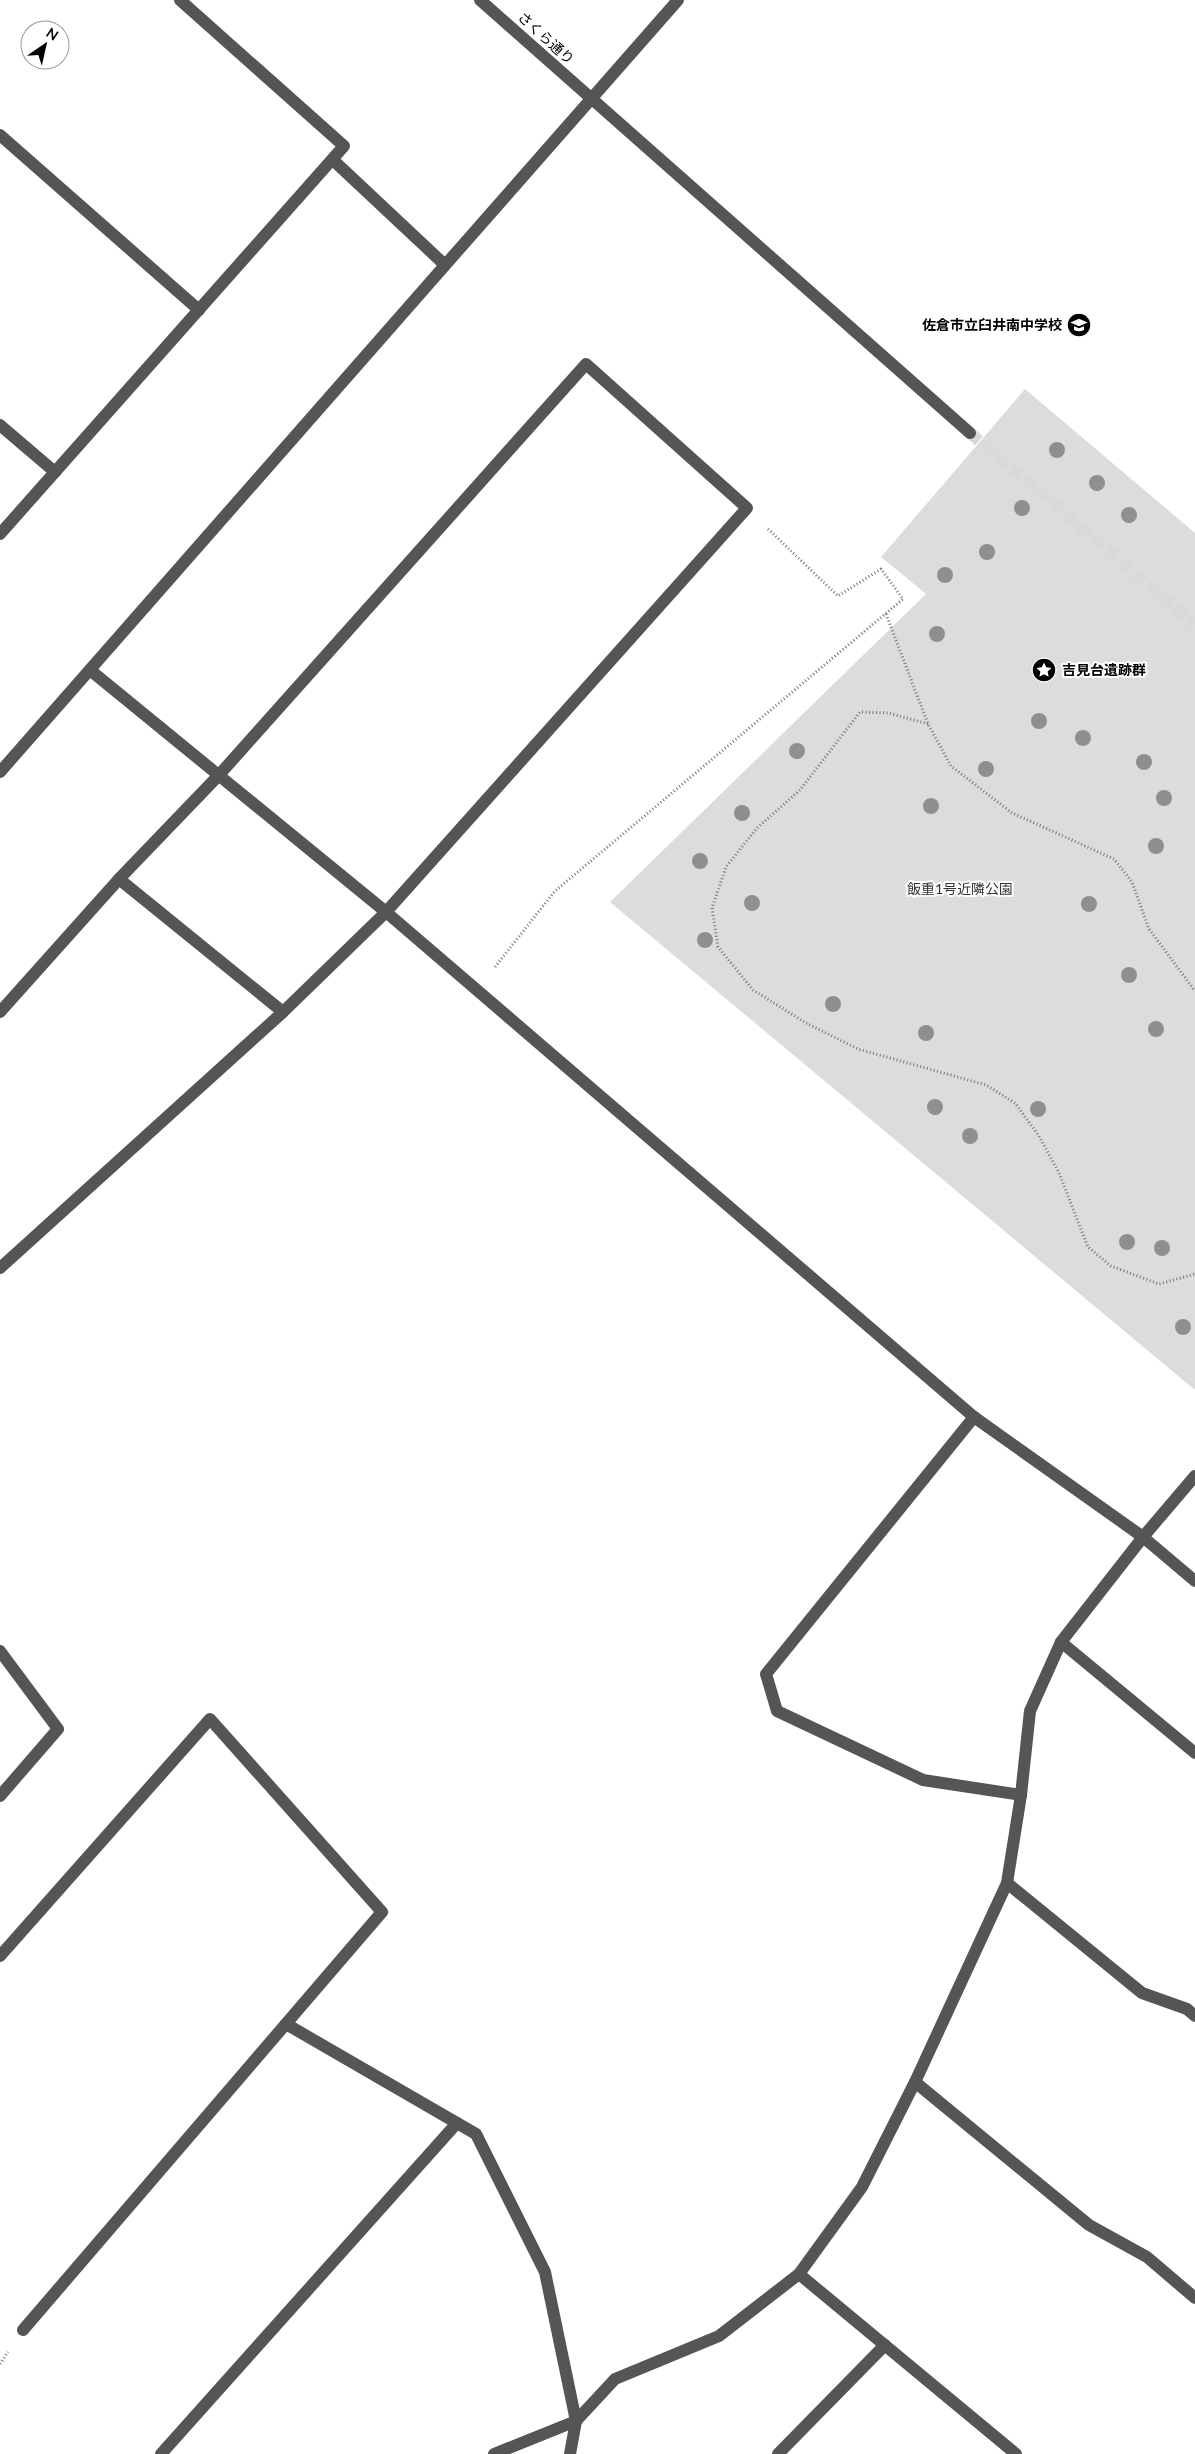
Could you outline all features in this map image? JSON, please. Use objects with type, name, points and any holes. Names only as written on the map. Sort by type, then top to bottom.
[{"type":"street","points":[[0,534],[344,146],[180,0]]},
{"type":"street","name":"さくら通り","points":[[480,0],[970,433]]},
{"type":"street","points":[[0,772],[678,0]]},
{"type":"street","points":[[0,135],[199,310]]},
{"type":"street","points":[[333,160],[445,265]]},
{"type":"street","points":[[0,1012],[119,879],[219,775],[586,364],[747,508],[386,912],[283,1012],[0,1268]]},
{"type":"street","points":[[0,426],[55,472]]},
{"type":"street","points":[[90,670],[386,912],[974,1417],[1142,1537],[1195,1581]]},
{"type":"street","points":[[119,879],[283,1012]]},
{"type":"street","points":[[974,1417],[766,1674],[777,1712],[923,1780],[1021,1795]]},
{"type":"street","points":[[494,2454],[576,2421],[615,2379],[719,2336],[799,2274],[862,2187],[915,2082],[1007,1883],[1021,1795],[1030,1711],[1061,1642],[1142,1537],[1195,1476]]},
{"type":"street","points":[[1061,1642],[1195,1753]]},
{"type":"street","points":[[0,1652],[58,1728],[0,1796]]},
{"type":"street","points":[[0,1956],[210,1718],[382,1912],[23,2330]]},
{"type":"street","points":[[1007,1883],[1142,1993],[1187,2009],[1195,2016]]},
{"type":"street","points":[[286,2024],[476,2134],[546,2272],[576,2421],[570,2454]]},
{"type":"street","points":[[915,2082],[1089,2225],[1147,2257],[1195,2298]]},
{"type":"street","points":[[161,2454],[457,2123]]},
{"type":"street","points":[[799,2274],[1016,2454]]},
{"type":"street","points":[[778,2454],[884,2345]]},
{"type":"path","points":[[476,990],[555,891],[903,599],[881,569],[838,596],[747,508]]},
{"type":"path","points":[[886,614],[928,724],[951,766],[1012,813],[1114,859],[1132,882],[1149,930],[1195,991]]},
{"type":"path","points":[[928,724],[889,713],[860,712],[800,790],[757,828],[726,867],[712,908],[718,947],[753,990],[806,1023],[858,1049],[986,1085],[1015,1103],[1039,1136],[1059,1174],[1088,1247],[1111,1266],[1160,1284],[1195,1274]]},
{"type":"green space","name":"飯重1号近隣公園","points":[[1025,389],[1195,533],[1195,1390],[610,902],[926,594],[881,557]]},
{"type":"tunnel","points":[[970,433],[1195,624]]},
{"type":"place","name":"佐倉市立臼井南中学校","points":[[1079,325]]},
{"type":"place","name":"吉見台遺跡群","points":[[1044,670]]}]
